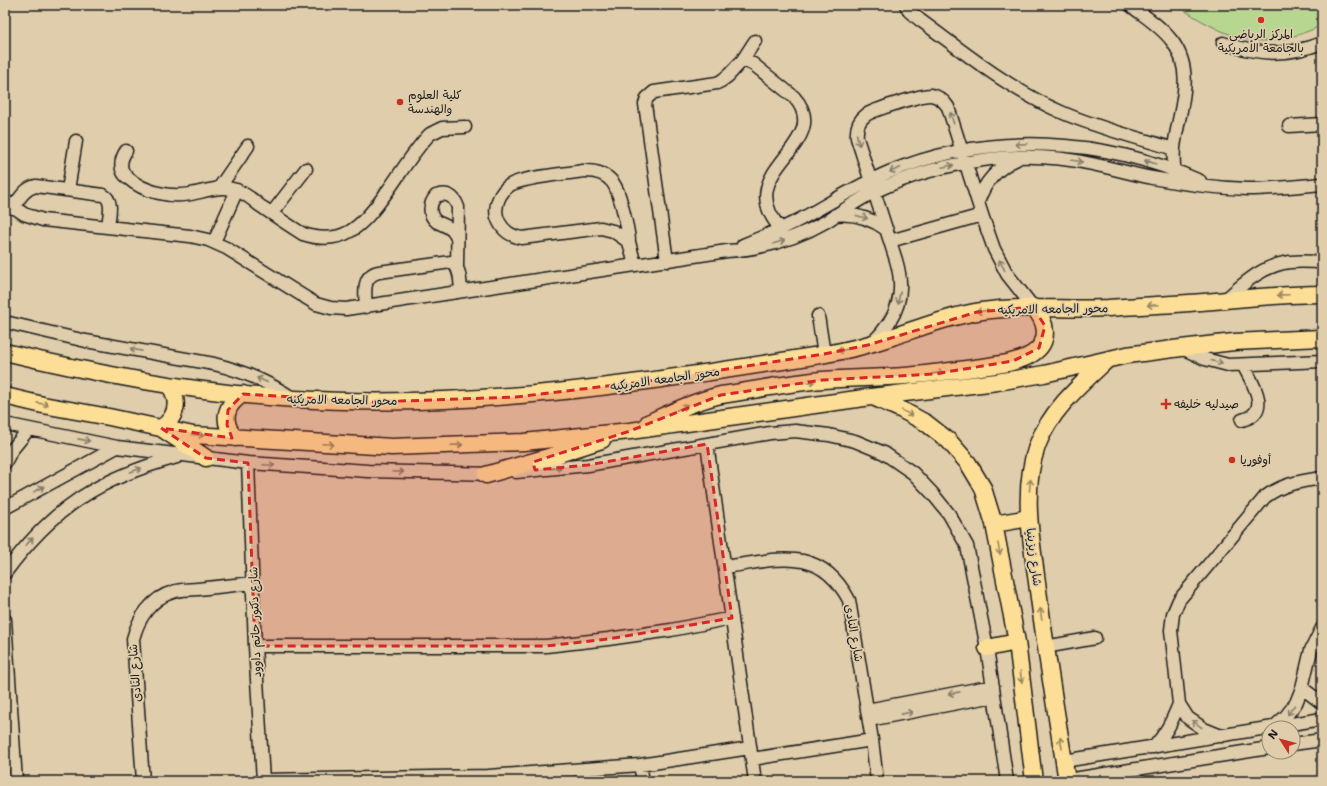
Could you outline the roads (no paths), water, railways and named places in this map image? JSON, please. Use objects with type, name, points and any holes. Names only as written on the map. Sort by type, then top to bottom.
[{"type":"main road","name":"محور الجامعه الامريكيه","points":[[5,352],[56,364],[170,386],[295,399],[373,402],[442,401],[516,397],[586,390],[649,382],[824,354],[872,344],[949,318],[1005,308],[1104,308],[1271,296],[1322,294]]},
{"type":"main road","points":[[486,475],[559,454],[630,431],[690,405],[721,395],[816,381],[934,374],[998,365],[1014,361],[1034,353],[1043,341],[1045,326],[1043,319],[1033,307]]},
{"type":"main road","points":[[5,396],[193,435],[392,447],[524,442],[630,431],[871,397],[997,382],[1044,374],[1109,358],[1181,348],[1234,342],[1322,338]]},
{"type":"main road","name":"شارع زيزينيا","points":[[1067,781],[1045,646],[1029,518],[1032,462],[1047,427],[1066,401],[1083,382],[1109,358]]},
{"type":"main road","points":[[161,428],[172,419],[176,405],[174,392],[170,386]]},
{"type":"main road","points":[[235,438],[230,432],[226,418],[231,404],[243,394]]},
{"type":"main road","points":[[871,397],[900,409],[926,424],[949,441],[968,464],[983,488],[994,524],[1017,642],[1034,781]]},
{"type":"main road","points":[[161,428],[206,458]]},
{"type":"main road","points":[[994,524],[1029,518]]},
{"type":"main road","points":[[987,648],[1017,642]]},
{"type":"street","points":[[906,5],[909,11],[920,20],[996,76],[1044,104],[1080,120],[1174,148]]},
{"type":"street","points":[[1130,5],[1168,35],[1177,49],[1184,66],[1185,90],[1174,148],[1174,170],[1176,182]]},
{"type":"street","points":[[667,261],[645,104],[646,98],[654,92],[722,81],[730,75],[742,61],[755,41]]},
{"type":"street","points":[[1223,43],[1255,52],[1273,54],[1309,48],[1322,43]]},
{"type":"street","points":[[742,61],[753,64],[794,97],[799,103],[804,117],[804,124],[800,138],[775,170],[767,186],[766,199],[768,211],[781,229]]},
{"type":"street","points":[[872,344],[892,320],[899,301],[901,280],[856,133],[859,124],[865,116],[870,113],[926,95],[931,95],[941,100],[945,103],[950,112],[994,249],[1007,274],[1033,307]]},
{"type":"street","points":[[1289,126],[1322,124]]},
{"type":"street","points":[[126,151],[121,163],[124,175],[133,182],[145,188],[163,194],[181,195],[220,188],[237,190],[303,234],[329,237],[346,233],[364,221],[372,213],[430,134],[442,128],[465,127]]},
{"type":"street","points":[[68,190],[76,141]]},
{"type":"street","points":[[727,251],[781,229],[870,180],[919,161],[962,150],[1008,144],[1055,144],[1086,148],[1137,158],[1174,170],[1212,186]]},
{"type":"street","points":[[220,188],[248,146]]},
{"type":"street","points":[[108,226],[110,202],[108,197],[103,195],[32,187],[9,205],[24,214],[43,220],[190,236],[214,242],[316,304],[338,309],[366,307],[727,251],[757,248],[786,240],[813,228],[874,192],[919,174],[966,162],[1020,158],[1067,160],[1176,182],[1212,186],[1265,188],[1322,184]]},
{"type":"street","points":[[978,202],[983,189],[991,177],[1002,168],[1020,158]]},
{"type":"street","points":[[272,213],[306,169]]},
{"type":"street","points":[[629,242],[614,231],[601,228],[528,238],[516,237],[506,231],[499,221],[496,210],[499,198],[507,188],[518,181],[583,171],[597,172],[609,178],[617,189],[635,266]]},
{"type":"street","points":[[214,242],[237,190]]},
{"type":"street","points":[[834,216],[843,214],[871,220],[888,236]]},
{"type":"street","points":[[888,236],[982,215]]},
{"type":"street","points":[[457,238],[457,267],[461,292]]},
{"type":"street","points":[[366,307],[367,279],[375,273],[448,262],[457,267]]},
{"type":"street","points":[[1226,299],[1253,276],[1264,270],[1290,262],[1322,262]]},
{"type":"street","points":[[818,316],[824,354]]},
{"type":"street","points":[[5,322],[86,341],[231,368],[265,381],[295,399]]},
{"type":"street","points":[[1181,348],[1228,365],[1322,361]]},
{"type":"street","points":[[1242,420],[1247,419],[1255,413],[1259,399],[1243,365]]},
{"type":"street","points":[[5,424],[28,430],[117,447],[248,463],[368,471],[486,475],[588,465],[770,433],[795,431],[829,435],[855,441],[884,453],[913,473],[949,514],[967,546],[987,648],[1007,781]]},
{"type":"street","points":[[5,463],[11,451],[28,430]]},
{"type":"street","points":[[707,444],[755,781]]},
{"type":"street","points":[[5,508],[117,447]]},
{"type":"street","points":[[5,573],[21,551],[42,527],[67,507],[94,489],[122,475],[152,464],[183,456]]},
{"type":"street","name":"شارع دكتور حاتم داوود","points":[[248,463],[255,646],[263,780]]},
{"type":"street","points":[[1221,736],[1204,729],[1188,718],[1179,704],[1171,630],[1173,614],[1179,600],[1265,497],[1273,490],[1287,485],[1322,478]]},
{"type":"street","name":"شارع النادى","points":[[725,567],[784,559],[800,560],[816,565],[830,574],[841,586],[849,600],[872,740],[877,781]]},
{"type":"street","name":"شارع النادى","points":[[143,781],[133,639],[136,627],[142,616],[159,599],[173,592],[253,583]]},
{"type":"street","points":[[255,646],[546,646],[608,640],[732,618]]},
{"type":"street","points":[[5,620],[16,781]]},
{"type":"street","points":[[1282,720],[1292,708],[1302,688],[1311,650],[1322,628]]},
{"type":"street","points":[[1045,646],[1095,638]]},
{"type":"street","points":[[1302,688],[1322,703]]},
{"type":"street","points":[[868,715],[993,691]]},
{"type":"street","points":[[1154,747],[1169,727],[1179,704]]},
{"type":"street","points":[[1301,722],[1322,719]]},
{"type":"street","points":[[1064,761],[1261,729]]},
{"type":"street","points":[[263,780],[416,779],[488,776],[640,765],[872,740]]},
{"type":"street","points":[[1301,743],[1322,740]]},
{"type":"street","points":[[1067,781],[1136,775],[1261,750]]},
{"type":"street","points":[[640,765],[643,781]]},
{"type":"place","name":"المركز الرياضي بالجامعة الأمريكية","points":[[1261,20]]},
{"type":"place","name":"كلية العلوم والهندسة","points":[[400,102]]},
{"type":"place","name":"صيدليه خليفه","points":[[1166,404]]},
{"type":"place","name":"أوفوريا","points":[[1232,460]]}]
